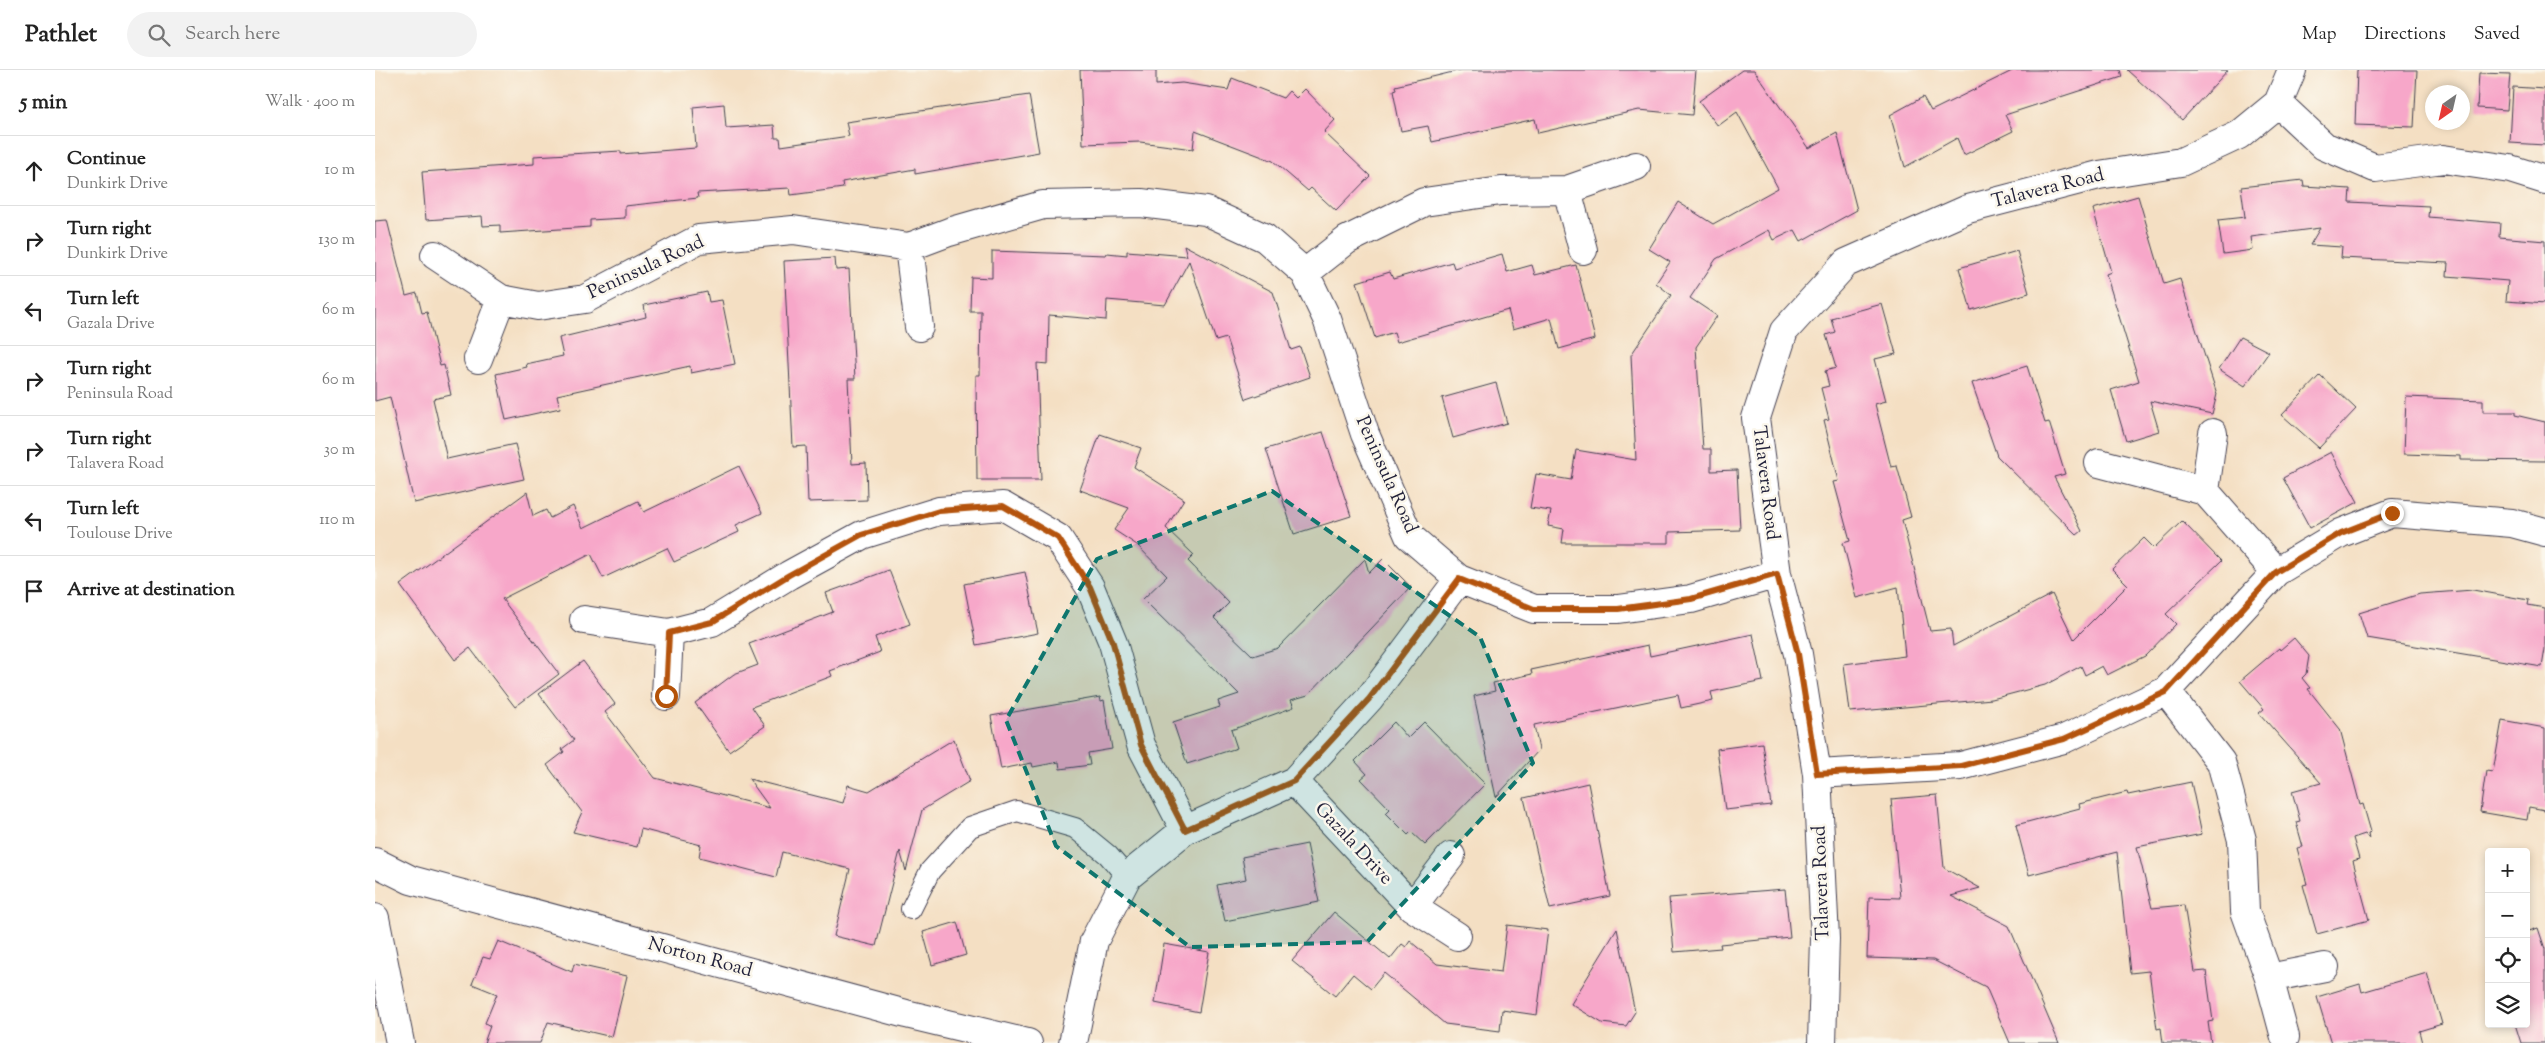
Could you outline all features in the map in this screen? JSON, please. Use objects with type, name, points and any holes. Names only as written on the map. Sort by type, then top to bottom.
[{"type":"street","name":"Talavera Road","points":[[1822,1043],[1825,939],[1817,774],[1798,654],[1777,574],[1756,418],[1784,331],[1846,263],[1968,209],[2099,175],[2181,162],[2239,135],[2278,103],[2292,70]]},
{"type":"street","points":[[2278,103],[2324,146],[2375,168],[2443,159],[2510,169],[2545,180]]},
{"type":"street","points":[[1305,273],[1347,240],[1424,202],[1501,191],[1567,190],[1636,166]]},
{"type":"street","points":[[1567,190],[1583,250]]},
{"type":"street","name":"Peninsula Road","points":[[435,255],[501,299],[538,306],[585,299],[699,239],[793,230],[909,247],[949,232],[1043,205],[1141,203],[1206,211],[1265,238],[1305,273],[1327,319],[1365,434],[1409,536],[1459,579],[1534,609],[1618,609],[1691,599],[1777,574]]},
{"type":"street","points":[[909,247],[919,327]]},
{"type":"street","points":[[478,359],[501,299]]},
{"type":"street","points":[[2205,491],[2213,433]]},
{"type":"street","points":[[2099,463],[2205,491],[2276,572]]},
{"type":"street","points":[[584,620],[669,633],[712,622],[789,575],[861,535],[939,511],[1003,506],[1058,538],[1090,587],[1113,643],[1141,745],[1185,830]]},
{"type":"street","points":[[1817,774],[1961,766],[2064,739],[2166,692],[2276,572],[2341,533],[2392,513],[2512,522],[2545,532]]},
{"type":"street","points":[[1073,1043],[1094,941],[1127,877],[1185,830],[1294,781],[1369,699],[1459,579]]},
{"type":"street","points":[[666,696],[669,633]]},
{"type":"street","points":[[2166,692],[2221,762],[2242,840],[2245,911],[2269,978],[2285,1037]]},
{"type":"street","name":"Gazala Drive","points":[[1294,781],[1412,907],[1457,936]]},
{"type":"street","points":[[1412,907],[1451,856]]},
{"type":"street","name":"Norton Road","points":[[375,862],[411,880],[897,1012],[1029,1043]]},
{"type":"street","points":[[375,918],[399,1043]]},
{"type":"street","points":[[2269,978],[2325,967]]},
{"type":"lane","points":[[911,909],[930,871],[970,827],[1017,811],[1075,828],[1108,856],[1127,877]]},
{"type":"highlighted area","points":[[1272,491],[1480,637],[1533,763],[1367,942],[1190,947],[1056,846],[1006,720],[1097,559]]},
{"type":"building","points":[[1080,70],[1156,70],[1156,85],[1182,83],[1228,90],[1232,78],[1283,98],[1289,91],[1296,98],[1305,89],[1335,120],[1324,132],[1370,176],[1336,211],[1311,188],[1308,191],[1273,161],[1195,131],[1193,149],[1140,142],[1083,144]]},
{"type":"building","points":[[1461,70],[1696,70],[1692,115],[1639,110],[1538,133],[1535,119],[1432,142],[1428,126],[1401,131],[1393,91],[1396,90],[1395,86]]},
{"type":"building","points":[[1742,70],[1754,70],[1809,148],[1837,133],[1857,210],[1801,241],[1795,230],[1774,240],[1769,230],[1716,259],[1690,298],[1717,316],[1696,347],[1703,449],[1711,449],[1711,471],[1737,470],[1740,530],[1669,532],[1669,543],[1562,543],[1564,529],[1548,526],[1551,511],[1530,508],[1536,474],[1571,480],[1576,450],[1636,460],[1631,355],[1671,295],[1656,283],[1670,262],[1649,249],[1678,202],[1713,224],[1778,188],[1737,112],[1718,126],[1699,101]]},
{"type":"building","points":[[2014,70],[2120,70],[2122,77],[2005,115],[2013,131],[1964,155],[1957,138],[1905,167],[1890,115],[1923,97],[1931,111]]},
{"type":"building","points":[[2127,70],[2228,70],[2182,120]]},
{"type":"building","points":[[2357,70],[2417,70],[2414,127],[2355,125]]},
{"type":"building","points":[[2479,73],[2510,74],[2507,110],[2477,108]]},
{"type":"building","points":[[2513,87],[2545,89],[2545,145],[2510,143]]},
{"type":"building","points":[[1029,95],[1039,152],[915,174],[915,169],[842,182],[843,188],[791,195],[790,188],[697,193],[698,198],[625,206],[625,218],[590,220],[590,227],[500,233],[500,225],[483,226],[482,216],[426,220],[422,172],[534,164],[534,156],[621,151],[621,154],[696,148],[693,107],[724,104],[726,128],[774,125],[775,138],[780,138],[781,146],[849,136],[846,122]]},
{"type":"building","points":[[2303,180],[2304,186],[2350,189],[2349,202],[2429,206],[2428,217],[2500,223],[2499,237],[2545,241],[2545,304],[2506,301],[2508,281],[2447,276],[2448,263],[2341,258],[2342,247],[2310,245],[2320,228],[2251,237],[2253,250],[2223,254],[2218,220],[2245,217],[2241,187]]},
{"type":"building","points":[[2138,196],[2164,284],[2180,279],[2217,394],[2212,414],[2150,401],[2159,431],[2126,441],[2111,390],[2139,381],[2106,274],[2111,272],[2093,209]]},
{"type":"building","points":[[387,220],[406,296],[417,293],[422,313],[427,312],[440,366],[444,365],[451,395],[433,399],[447,459],[515,444],[524,479],[414,503],[390,397],[375,401],[375,221]]},
{"type":"building","points":[[1184,245],[1273,292],[1291,350],[1300,347],[1310,377],[1246,399],[1226,338],[1216,341],[1189,261],[1165,305],[1107,300],[1106,320],[1049,315],[1048,364],[1037,363],[1041,480],[977,480],[976,375],[980,375],[981,311],[970,311],[971,277],[992,278],[992,251],[1127,255],[1127,251],[1187,256]]},
{"type":"building","points":[[2017,251],[2029,293],[1971,310],[1959,268]]},
{"type":"building","points":[[1502,254],[1507,272],[1532,265],[1535,275],[1576,265],[1595,339],[1559,349],[1551,318],[1513,329],[1508,310],[1397,342],[1394,332],[1375,338],[1357,282],[1390,272],[1393,279],[1452,262],[1454,268]]},
{"type":"building","points":[[835,258],[836,270],[849,269],[855,379],[848,379],[852,464],[866,463],[867,500],[808,502],[806,446],[793,447],[784,261]]},
{"type":"building","points":[[707,292],[709,302],[722,300],[735,364],[691,373],[690,366],[557,395],[560,408],[506,420],[496,374],[527,367],[526,364],[563,356],[559,338],[646,317],[644,305]]},
{"type":"building","points":[[1882,304],[1896,354],[1875,359],[1886,401],[1875,404],[1891,467],[1897,466],[1911,517],[1902,520],[1930,631],[1951,629],[1953,646],[2052,594],[2074,639],[2128,585],[2112,569],[2144,538],[2154,548],[2182,521],[2221,561],[2166,614],[2176,624],[2145,656],[2107,675],[2102,666],[2085,675],[2081,666],[2045,685],[1992,699],[1850,712],[1844,664],[1905,656],[1898,587],[1857,598],[1843,543],[1850,541],[1834,482],[1839,481],[1824,420],[1829,419],[1821,388],[1829,386],[1825,371],[1836,368],[1826,335],[1835,332],[1831,318]]},
{"type":"building","points":[[2240,337],[2269,352],[2245,386],[2219,369]]},
{"type":"building","points":[[2027,366],[2045,423],[2049,422],[2065,474],[2054,477],[2082,531],[2077,535],[1997,456],[1972,383]]},
{"type":"building","points":[[2320,375],[2356,409],[2319,448],[2282,415]]},
{"type":"building","points":[[1496,383],[1507,423],[1453,438],[1442,398]]},
{"type":"building","points":[[2406,397],[2483,400],[2483,412],[2515,412],[2515,415],[2545,422],[2545,461],[2461,460],[2461,456],[2404,454]]},
{"type":"building","points":[[1323,432],[1351,516],[1294,534],[1266,449]]},
{"type":"building","points":[[1100,434],[1141,448],[1134,467],[1184,499],[1166,528],[1194,555],[1188,561],[1229,603],[1214,618],[1253,656],[1278,648],[1365,559],[1369,573],[1383,559],[1411,587],[1308,695],[1291,700],[1294,707],[1231,730],[1237,748],[1187,764],[1173,722],[1220,707],[1218,701],[1239,694],[1143,599],[1167,576],[1137,545],[1114,530],[1129,508],[1080,490]]},
{"type":"building","points":[[2331,452],[2358,502],[2310,528],[2283,478]]},
{"type":"building","points":[[739,466],[762,513],[736,525],[739,532],[674,562],[667,548],[603,578],[591,554],[502,599],[559,674],[515,707],[470,648],[455,660],[400,585],[527,492],[533,516],[546,510],[550,518],[573,506],[583,528],[638,501],[644,512]]},
{"type":"building","points":[[889,570],[910,624],[875,637],[880,652],[830,671],[832,676],[752,707],[765,726],[729,751],[695,703],[734,674],[758,665],[749,644],[833,612],[826,593]]},
{"type":"building","points":[[1025,572],[1038,633],[976,645],[964,584]]},
{"type":"building","points":[[2473,590],[2528,600],[2527,605],[2545,608],[2545,649],[2542,667],[2367,638],[2359,613],[2420,594]]},
{"type":"building","points":[[1753,634],[1763,681],[1711,692],[1713,701],[1681,708],[1678,695],[1534,725],[1539,750],[1496,797],[1474,696],[1495,691],[1493,683],[1532,674],[1531,670],[1648,645],[1650,656]]},
{"type":"building","points":[[2294,638],[2309,656],[2306,674],[2302,678],[2310,688],[2308,689],[2340,729],[2360,805],[2363,804],[2371,832],[2368,833],[2369,839],[2365,834],[2353,838],[2359,859],[2353,861],[2369,920],[2317,934],[2303,885],[2307,884],[2297,848],[2303,847],[2296,822],[2300,821],[2292,791],[2321,783],[2259,713],[2264,709],[2240,681],[2279,648],[2280,650]]},
{"type":"building","points":[[583,661],[615,704],[605,712],[655,778],[770,808],[749,779],[843,803],[848,785],[869,791],[954,739],[970,781],[922,810],[906,871],[900,851],[876,946],[834,936],[850,869],[782,852],[776,877],[699,857],[701,845],[641,829],[637,847],[573,832],[582,812],[547,765],[564,752],[562,749],[574,740],[539,694]]},
{"type":"building","points":[[1100,697],[1101,701],[1104,700],[1112,749],[1088,753],[1090,765],[1060,769],[1059,762],[1033,767],[1032,763],[1001,769],[991,716]]},
{"type":"building","points":[[2502,720],[2545,728],[2545,810],[2529,807],[2527,820],[2480,812],[2486,771],[2493,772]]},
{"type":"building","points":[[1394,722],[1408,738],[1424,722],[1485,784],[1425,845],[1411,832],[1408,835],[1386,813],[1390,809],[1361,779],[1367,774],[1355,761]]},
{"type":"building","points":[[1762,743],[1771,805],[1725,810],[1717,749]]},
{"type":"building","points":[[2191,782],[2202,834],[2137,847],[2152,908],[2184,905],[2195,972],[2206,971],[2213,1021],[2208,1022],[2211,1043],[2163,1043],[2161,1028],[2157,1029],[2149,971],[2130,973],[2117,852],[2029,875],[2016,825],[2080,808],[2079,804],[2127,792],[2128,795]]},
{"type":"building","points":[[1588,783],[1610,896],[1550,909],[1524,798]]},
{"type":"building","points":[[1937,795],[1944,868],[1980,888],[1951,896],[2009,926],[2059,1043],[2010,1043],[1986,987],[1933,960],[1867,958],[1869,897],[1900,898],[1891,799]]},
{"type":"building","points":[[1307,844],[1319,902],[1225,921],[1217,885],[1246,879],[1242,857]]},
{"type":"building","points":[[1785,889],[1790,937],[1720,944],[1721,948],[1674,952],[1669,898]]},
{"type":"building","points":[[1334,912],[1390,959],[1402,944],[1406,947],[1410,941],[1437,964],[1501,972],[1507,925],[1548,930],[1537,1015],[1502,1010],[1500,1031],[1445,1024],[1384,973],[1371,989],[1353,974],[1335,996],[1292,961]]},
{"type":"building","points":[[957,922],[966,955],[932,965],[923,932]]},
{"type":"building","points":[[2538,928],[2545,949],[2545,1043],[2521,1043],[2516,1028],[2530,1028],[2530,931]]},
{"type":"building","points":[[1617,929],[1635,1012],[1626,1026],[1602,1023],[1571,1004]]},
{"type":"building","points":[[498,941],[572,972],[574,964],[627,976],[612,1037],[548,1022],[540,1043],[484,1043],[490,1026],[485,1023],[497,994],[472,984],[483,957],[490,959]]},
{"type":"building","points":[[1164,944],[1209,952],[1199,1012],[1155,1003]]},
{"type":"building","points":[[2427,973],[2442,1024],[2419,1031],[2422,1043],[2331,1043],[2317,997],[2360,984],[2362,992]]},
{"type":"route","points":[[666,696],[669,633],[712,622],[789,575],[861,535],[939,511],[1003,506],[1058,538],[1090,587],[1113,643],[1141,745],[1185,830],[1294,781],[1369,699],[1459,579],[1534,609],[1618,609],[1691,599],[1777,574],[1798,654],[1817,774],[1961,766],[2064,739],[2166,692],[2276,572],[2341,533],[2392,513]]}]
